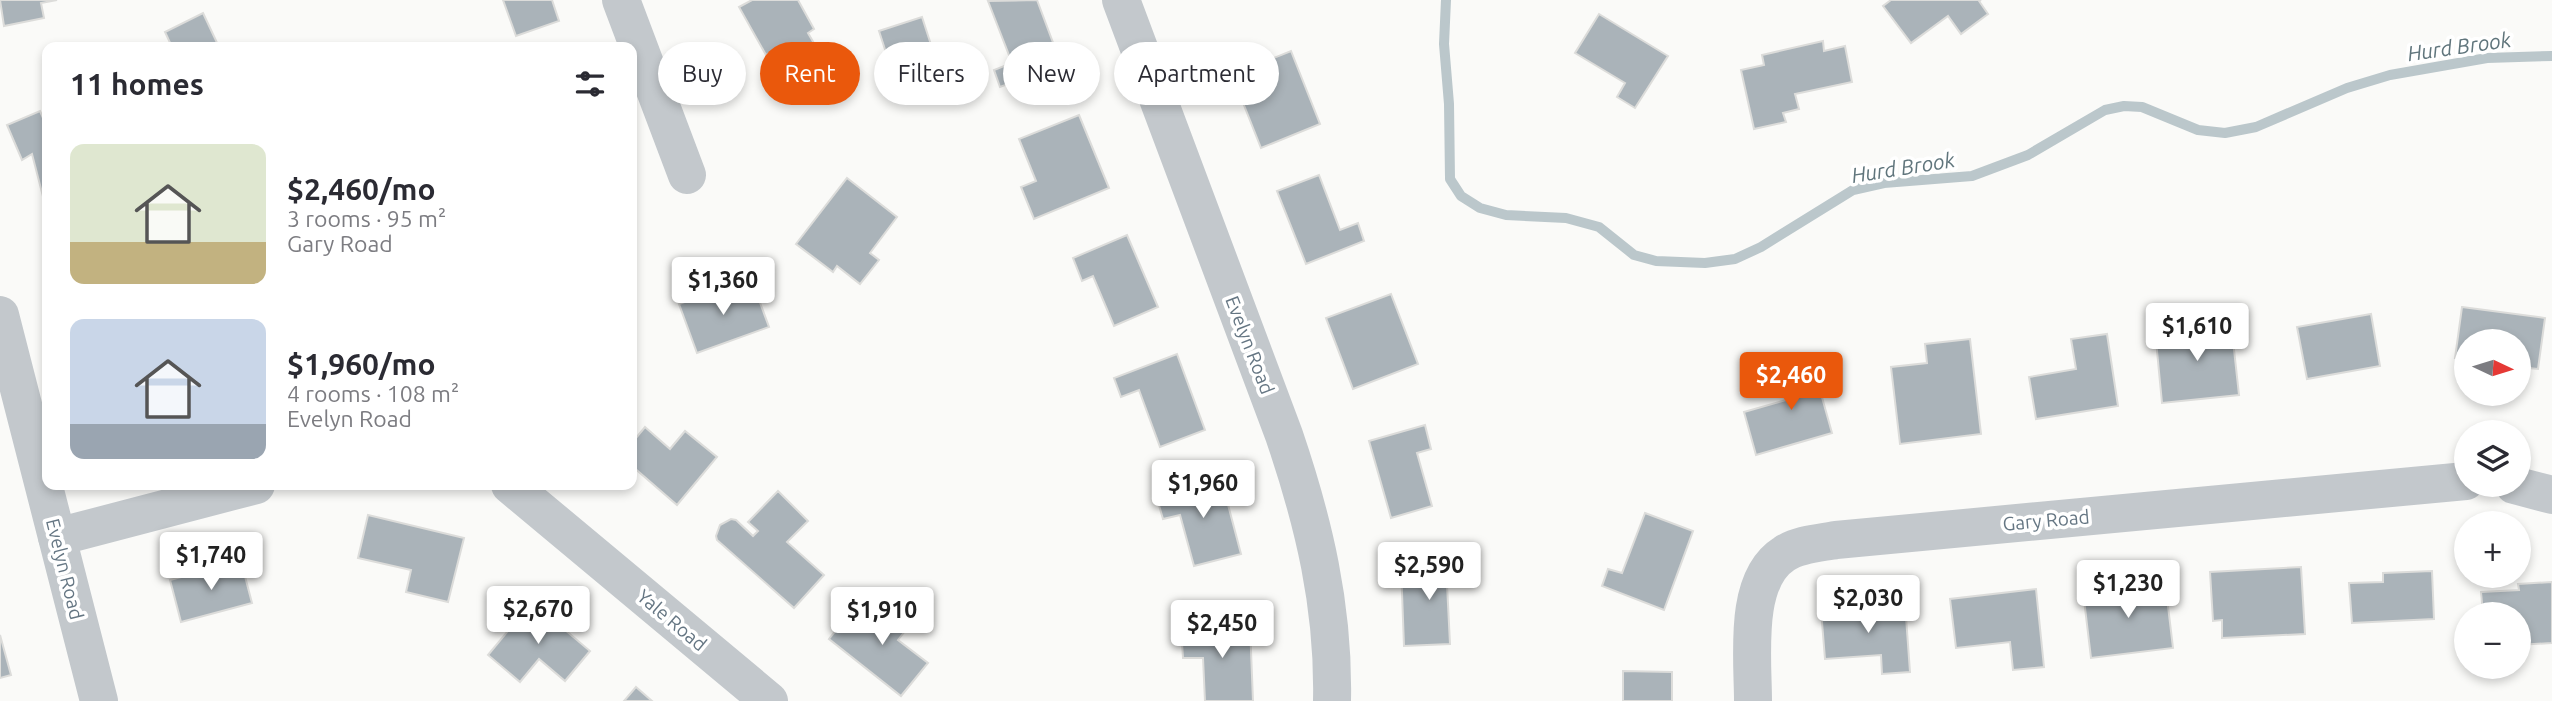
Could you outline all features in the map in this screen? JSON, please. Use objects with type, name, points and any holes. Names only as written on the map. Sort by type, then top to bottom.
[{"type":"street","points":[[621,0],[637,42]]},
{"type":"street","name":"Evelyn Road","points":[[1121,0],[1284,435],[1305,499],[1326,593],[1332,660],[1332,701]]},
{"type":"street","points":[[637,42],[687,175]]},
{"type":"street","name":"Evelyn Road","points":[[0,315],[42,479]]},
{"type":"street","name":"Gary Road","points":[[1753,701],[1753,621],[1758,591],[1772,564],[1784,554],[1800,547],[1850,539],[2454,482]]},
{"type":"street","points":[[2531,489],[2552,495]]},
{"type":"street","name":"Evelyn Road","points":[[45,490],[99,701]]},
{"type":"street","points":[[57,537],[237,490]]},
{"type":"street","name":"Yale Road","points":[[516,490],[769,701]]},
{"type":"building","points":[[0,0],[57,0],[41,3],[44,18],[4,26]]},
{"type":"building","points":[[503,0],[552,0],[559,21],[516,36]]},
{"type":"building","points":[[752,0],[798,0],[814,29],[808,33],[813,42],[760,42],[760,44],[739,7]]},
{"type":"building","points":[[1037,0],[1053,42],[1004,42],[988,1]]},
{"type":"building","points":[[1891,0],[1981,0],[1979,1],[1988,14],[1961,34],[1948,16],[1911,43],[1883,6]]},
{"type":"building","points":[[203,13],[217,42],[170,42],[165,32]]},
{"type":"building","points":[[1599,14],[1668,56],[1635,108],[1617,97],[1625,83],[1575,53]]},
{"type":"building","points":[[922,17],[930,42],[883,42],[879,31]]},
{"type":"building","points":[[1823,41],[1824,51],[1845,46],[1852,82],[1795,94],[1799,109],[1783,113],[1786,122],[1754,129],[1741,70],[1764,65],[1762,55]]},
{"type":"building","points":[[1291,51],[1320,124],[1261,148],[1244,105],[1279,105],[1279,56]]},
{"type":"building","points":[[1003,66],[1003,86],[1000,87],[994,70]]},
{"type":"building","points":[[40,111],[42,193],[32,154],[22,160],[7,125]]},
{"type":"building","points":[[1079,115],[1109,188],[1034,219],[1021,187],[1036,181],[1019,139]]},
{"type":"building","points":[[1319,175],[1340,230],[1358,223],[1364,241],[1306,264],[1277,191]]},
{"type":"building","points":[[847,178],[897,217],[870,253],[879,260],[860,284],[837,266],[833,272],[796,244]]},
{"type":"building","points":[[1127,235],[1158,307],[1114,326],[1093,276],[1082,281],[1073,258]]},
{"type":"building","points":[[731,285],[735,297],[755,289],[769,327],[697,353],[679,304]]},
{"type":"building","points":[[1391,294],[1418,364],[1353,389],[1326,318]]},
{"type":"building","points":[[2462,307],[2545,318],[2538,369],[2531,368],[2531,329],[2459,329]]},
{"type":"building","points":[[2371,314],[2380,366],[2307,379],[2297,327]]},
{"type":"building","points":[[2231,322],[2239,395],[2162,403],[2155,330]]},
{"type":"building","points":[[2107,334],[2118,406],[2036,419],[2029,377],[2076,369],[2071,339]]},
{"type":"building","points":[[1970,339],[1981,434],[1900,444],[1891,367],[1927,363],[1925,344]]},
{"type":"building","points":[[1177,354],[1205,430],[1160,447],[1139,390],[1121,397],[1114,378]]},
{"type":"building","points":[[1811,358],[1832,433],[1756,455],[1744,412],[1786,400],[1777,367]]},
{"type":"building","points":[[1425,425],[1431,449],[1417,453],[1432,506],[1391,518],[1369,441]]},
{"type":"building","points":[[645,427],[670,449],[685,431],[717,457],[677,505],[637,470],[637,437]]},
{"type":"building","points":[[1221,478],[1241,554],[1194,566],[1180,515],[1163,519],[1156,495]]},
{"type":"building","points":[[778,491],[808,521],[787,542],[824,575],[794,608],[717,540],[716,536],[720,525],[731,519],[736,520],[753,536],[758,531],[748,522]]},
{"type":"building","points":[[1645,513],[1693,531],[1664,610],[1602,586],[1608,569],[1622,573]]},
{"type":"building","points":[[368,515],[464,538],[448,602],[406,592],[411,570],[358,558]]},
{"type":"building","points":[[241,561],[252,603],[181,622],[170,580]]},
{"type":"building","points":[[1467,563],[1468,584],[1447,584],[1450,644],[1404,646],[1401,566]]},
{"type":"building","points":[[2301,567],[2305,634],[2222,638],[2222,620],[2213,621],[2210,572]]},
{"type":"building","points":[[2432,571],[2434,619],[2352,623],[2349,583],[2383,582],[2383,573]]},
{"type":"building","points":[[2165,581],[2173,648],[2091,658],[2083,591]]},
{"type":"building","points":[[2552,582],[2552,643],[2531,644],[2531,602],[2482,602],[2481,592],[2531,588],[2531,583]]},
{"type":"building","points":[[2036,589],[2044,667],[2013,670],[2010,642],[1956,648],[1950,599]]},
{"type":"building","points":[[885,599],[913,621],[898,640],[928,663],[901,696],[829,639],[849,614],[863,625]]},
{"type":"building","points":[[532,602],[590,651],[565,681],[539,659],[520,682],[488,655]]},
{"type":"building","points":[[1905,603],[1910,672],[1882,674],[1881,655],[1825,659],[1821,610]]},
{"type":"building","points":[[1250,625],[1253,701],[1205,701],[1203,658],[1183,658],[1181,628]]},
{"type":"building","points":[[0,635],[11,675],[0,678]]},
{"type":"building","points":[[1623,671],[1672,672],[1672,701],[1623,701]]},
{"type":"building","points":[[636,687],[652,701],[624,701]]},
{"type":"waterway","name":"Hurd Brook","points":[[1446,0],[1444,44],[1449,104],[1450,179],[1461,196],[1480,208],[1506,215],[1566,218],[1599,227],[1634,255],[1656,261],[1705,263],[1735,259],[1761,247],[1853,190],[1884,183],[1972,176],[2028,155],[2105,110],[2124,106],[2142,107],[2198,130],[2225,133],[2256,127],[2347,88],[2390,75],[2487,58],[2552,56]]}]
